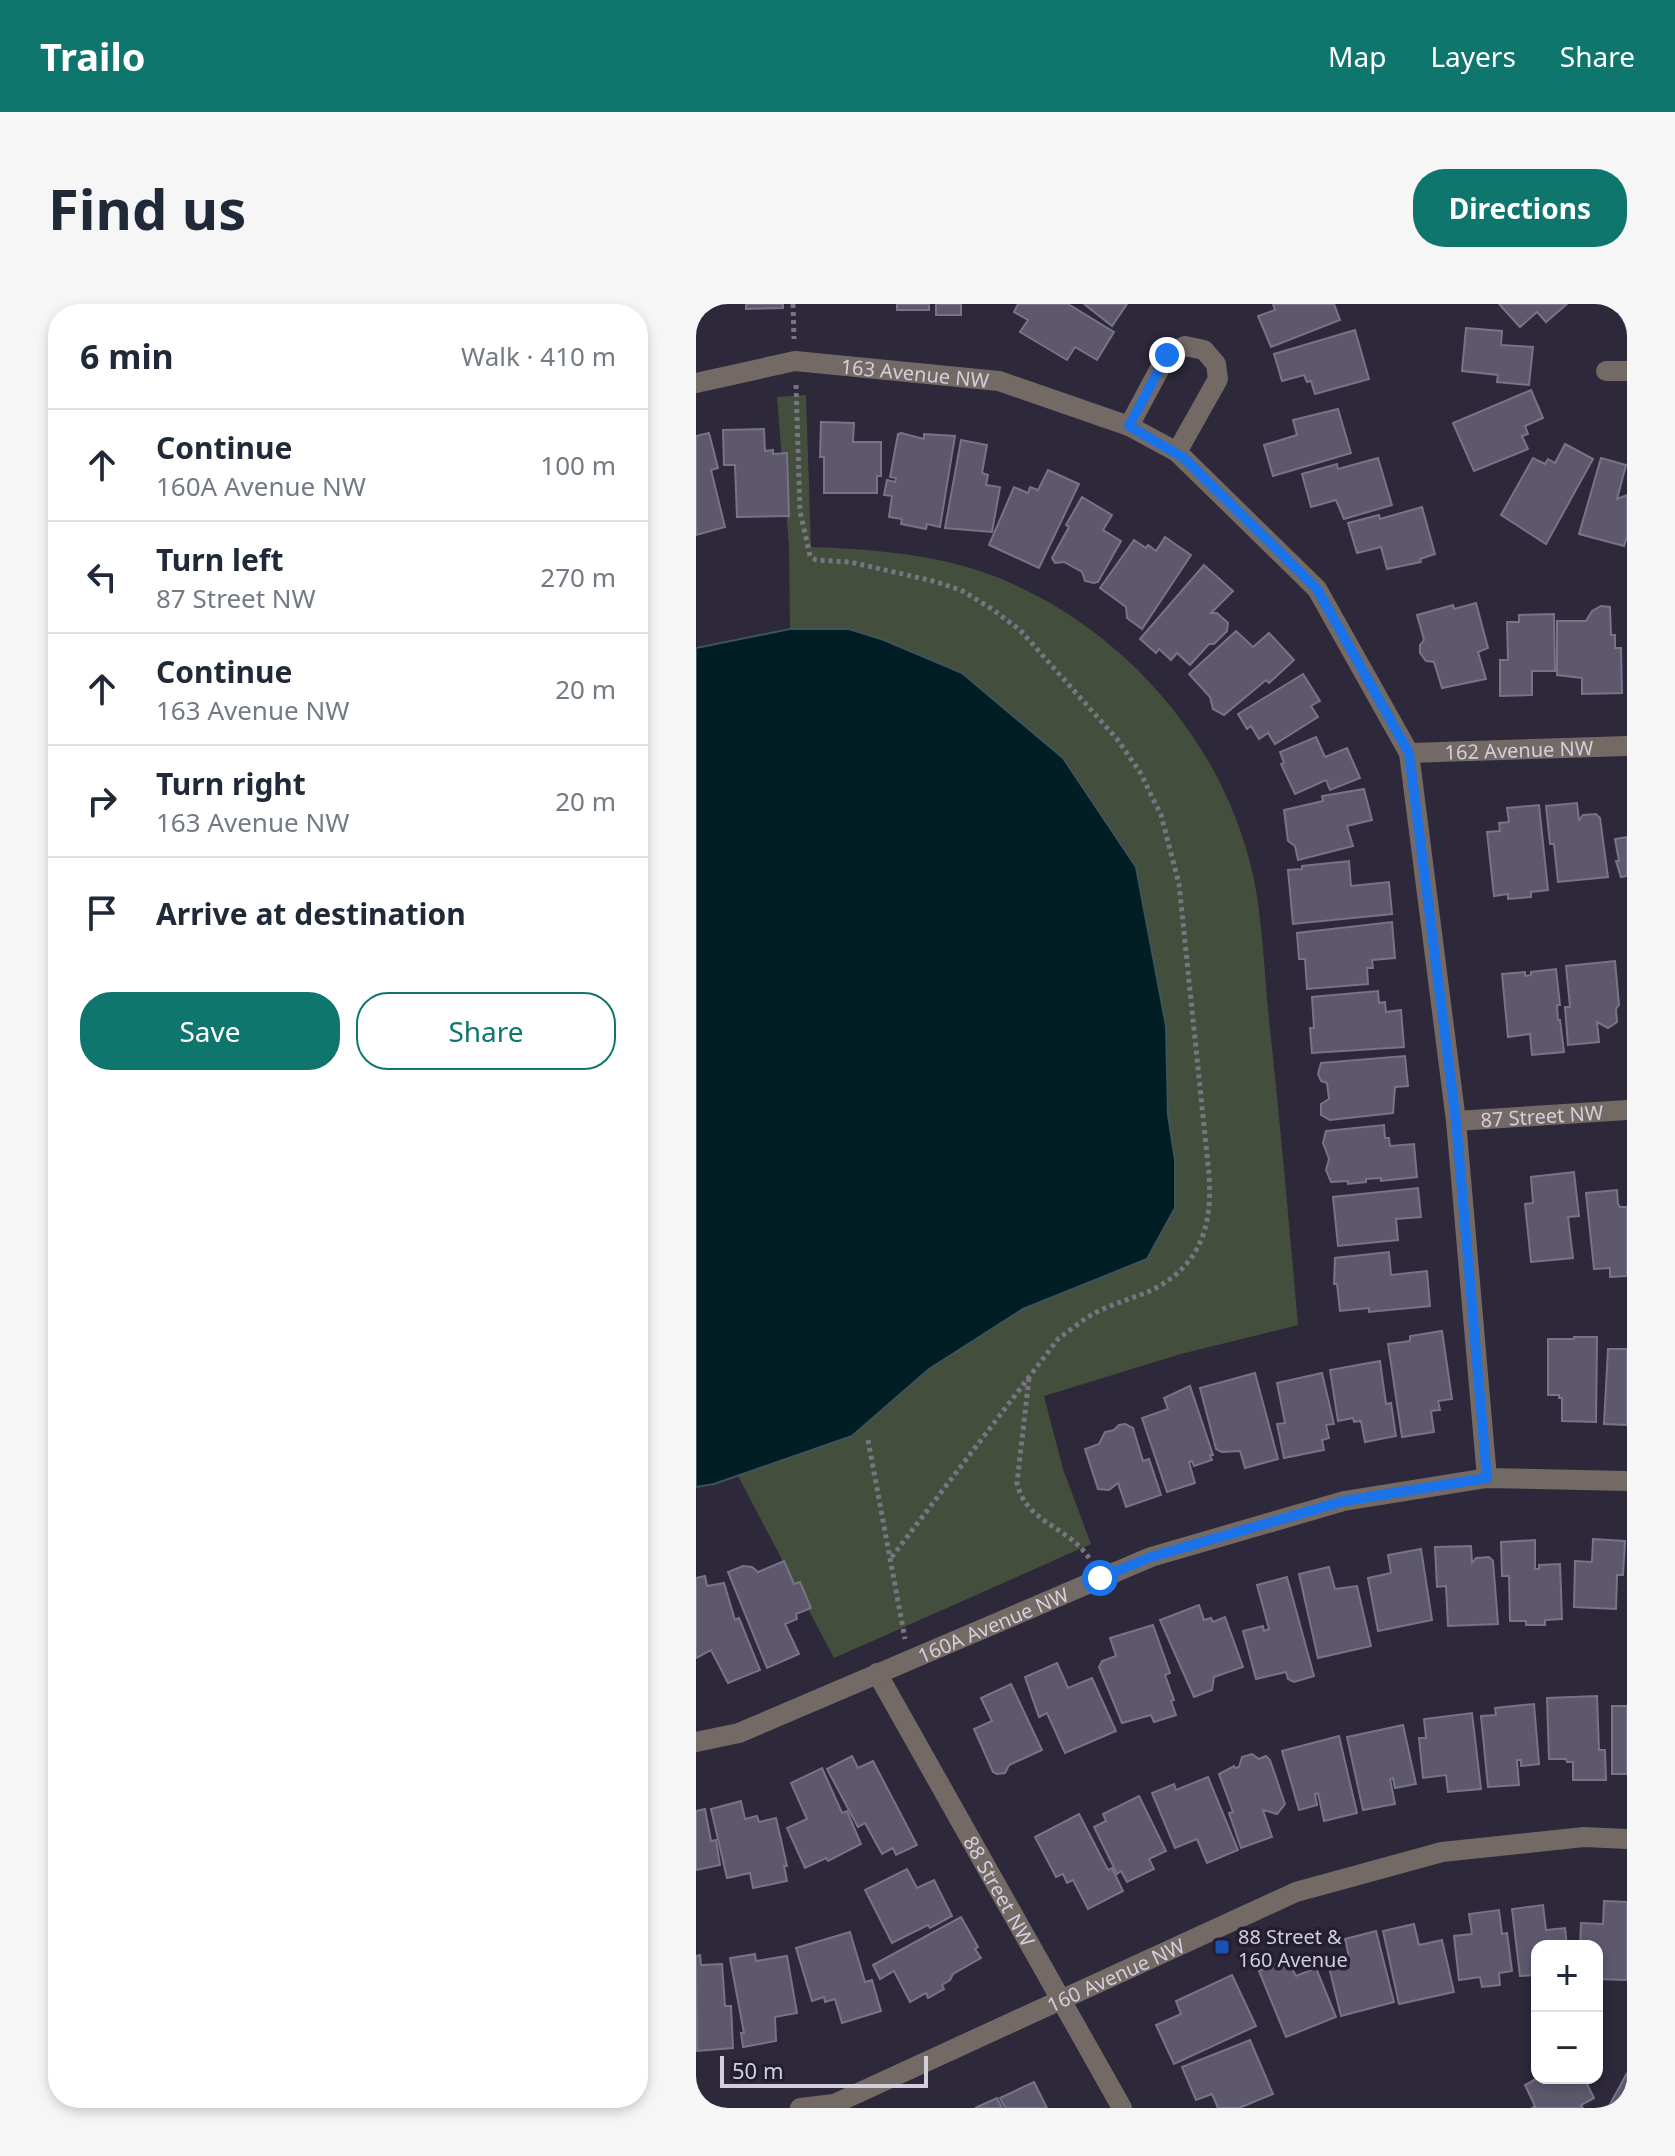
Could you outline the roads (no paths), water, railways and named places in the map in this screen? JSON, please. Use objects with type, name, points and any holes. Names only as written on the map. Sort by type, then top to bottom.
[{"type":"street","points":[[1129,426],[1167,355],[1185,346],[1204,350],[1216,364],[1218,379],[1180,455]]},
{"type":"street","name":"163 Avenue NW","points":[[696,383],[795,361],[999,381],[1129,426],[1180,455]]},
{"type":"street","points":[[1606,371],[1627,371]]},
{"type":"street","name":"87 Street NW","points":[[1180,455],[1317,589],[1409,753],[1456,1121],[1487,1478]]},
{"type":"street","name":"162 Avenue NW","points":[[1409,753],[1627,746]]},
{"type":"street","name":"87 Street NW","points":[[1456,1121],[1627,1110]]},
{"type":"street","name":"160A Avenue NW","points":[[696,1742],[739,1733],[1151,1557],[1344,1501],[1487,1478],[1627,1481]]},
{"type":"street","name":"88 Street NW","points":[[877,1673],[1122,2108]]},
{"type":"street","name":"160 Avenue NW","points":[[800,2108],[834,2104],[1296,1892],[1442,1852],[1584,1837],[1627,1839]]},
{"type":"place","name":"88 Street & 160 Avenue","points":[[1222,1947]]}]
